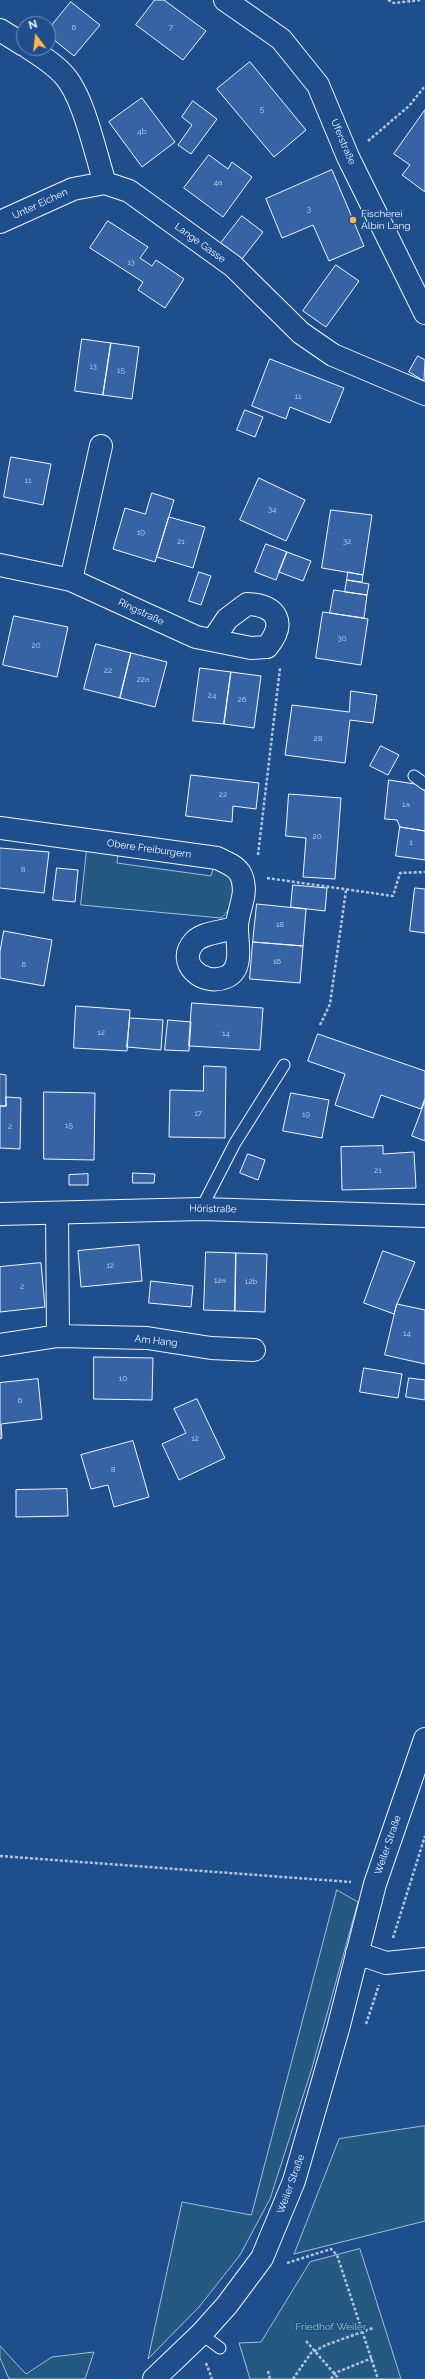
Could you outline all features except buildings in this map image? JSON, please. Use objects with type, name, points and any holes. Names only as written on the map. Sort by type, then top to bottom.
[{"type":"street","name":"Uferstraße","points":[[225,0],[281,39],[318,85],[348,157],[425,312]]},
{"type":"street","points":[[0,30],[16,40]]},
{"type":"street","points":[[42,56],[64,75],[77,94],[105,183]]},
{"type":"street","name":"Unter Eichen","points":[[0,222],[73,188],[105,183]]},
{"type":"street","name":"Lange Gasse","points":[[105,183],[129,192],[233,266],[301,333],[333,355],[425,394]]},
{"type":"street","points":[[71,580],[101,446]]},
{"type":"street","name":"Ringstraße","points":[[0,565],[71,580],[196,637],[251,648],[267,647]]},
{"type":"street","points":[[214,640],[227,619],[236,610],[247,604],[262,604],[272,611],[278,622],[276,636],[267,647]]},
{"type":"street","name":"Obere Freiburgern","points":[[0,828],[217,858],[248,875]]},
{"type":"street","points":[[237,926],[248,875]]},
{"type":"street","name":"Höristraße","points":[[0,1214],[201,1209],[425,1216]]},
{"type":"street","points":[[57,1213],[58,1336]]},
{"type":"street","name":"Am Hang","points":[[0,1345],[58,1336],[147,1338],[211,1348],[254,1350]]},
{"type":"street","name":"Weiler Straße","points":[[154,2379],[201,2334],[227,2304],[262,2258],[291,2188],[336,2036],[375,1884],[425,1739]]},
{"type":"street","points":[[357,1953],[386,1963],[425,1959]]},
{"type":"lane","points":[[414,776],[425,784]]},
{"type":"lane","points":[[201,1209],[235,1143],[284,1065]]},
{"type":"lane","points":[[201,2334],[220,2348]]},
{"type":"path","points":[[388,0],[394,3],[421,0]]},
{"type":"path","points":[[348,157],[409,106],[425,86]]},
{"type":"path","points":[[267,647],[280,665],[248,875],[393,896],[400,873],[425,872]]},
{"type":"path","points":[[320,1025],[330,1004],[346,890]]},
{"type":"path","points":[[0,1856],[375,1884]]},
{"type":"path","points":[[280,2265],[331,2249],[337,2255],[378,2379]]},
{"type":"path","points":[[293,2379],[311,2353],[362,2331],[373,2328]]},
{"type":"path","points":[[306,2340],[339,2379]]},
{"type":"path","points":[[330,2379],[335,2373],[372,2358]]},
{"type":"path","points":[[206,2363],[212,2379]]},
{"type":"path","points":[[268,2371],[270,2379]]},
{"type":"green space","points":[[87,849],[118,853],[117,863],[211,876],[214,865],[226,873],[229,877],[233,888],[231,905],[221,918],[81,905]]},
{"type":"green space","points":[[337,1890],[358,1902],[312,2068],[270,2199],[240,2255],[199,2307],[148,2359],[182,2202],[251,2215]]},
{"type":"green space","points":[[425,2126],[425,2221],[294,2254],[339,2139]]},
{"type":"green space","name":"Friedhof Weiler","points":[[360,2249],[401,2379],[250,2379],[239,2343],[261,2342],[310,2262]]},
{"type":"green space","points":[[0,2346],[26,2374],[52,2357],[94,2352],[85,2379],[9,2379],[0,2358]]},
{"type":"place","name":"Fischerei Albin Lang","points":[[353,220]]}]
